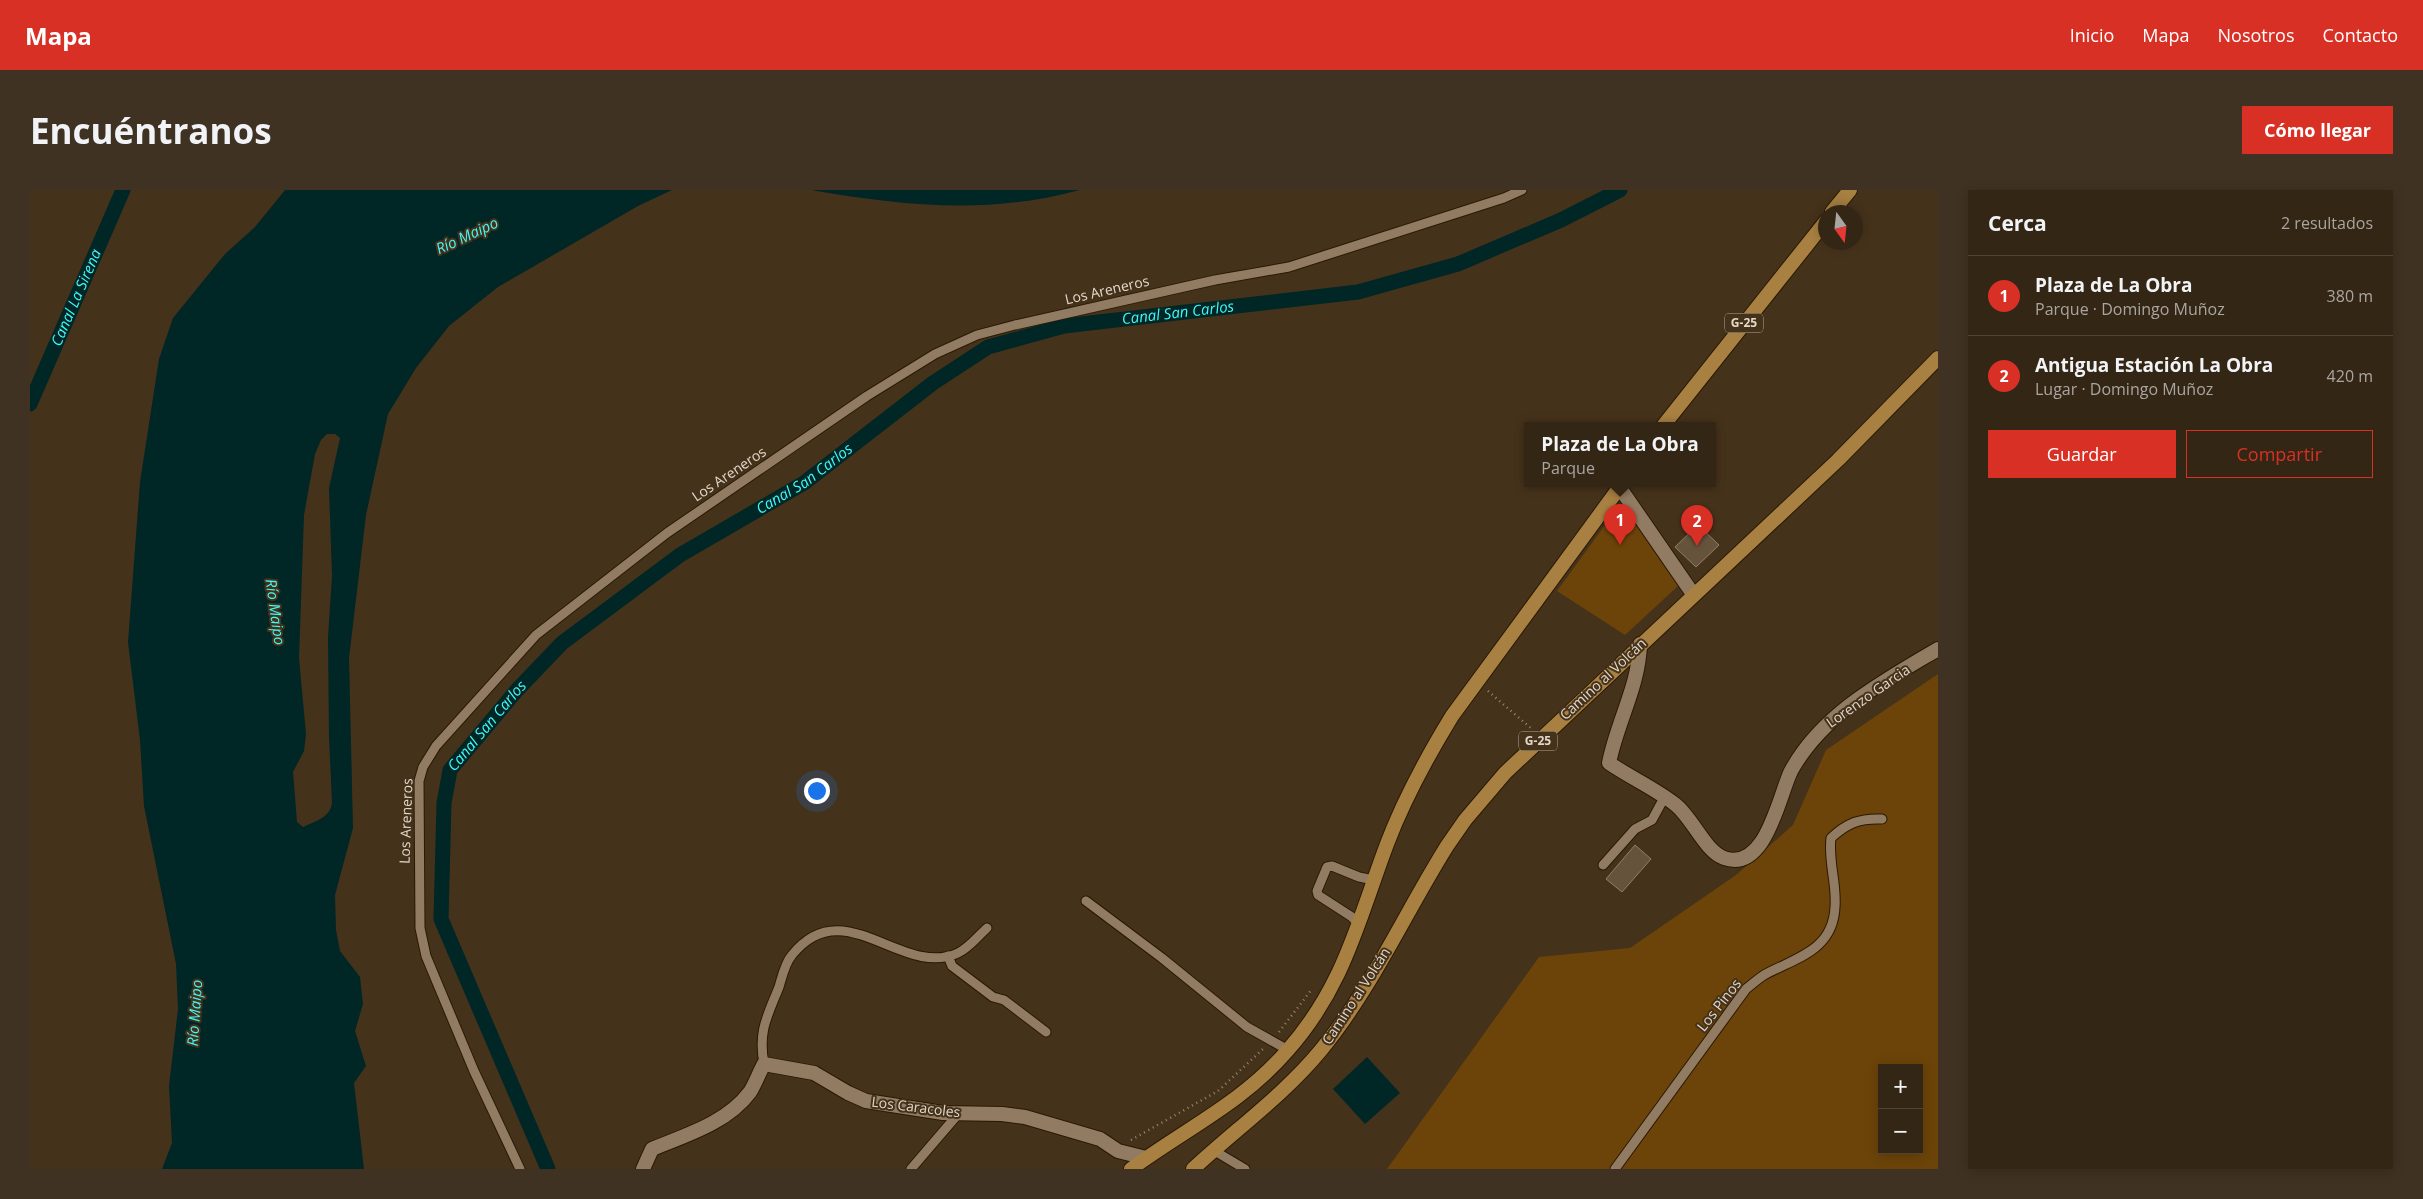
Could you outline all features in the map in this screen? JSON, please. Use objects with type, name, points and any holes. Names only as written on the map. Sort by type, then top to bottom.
[{"type":"main road","points":[[1838,205],[1850,190]]},
{"type":"main road","name":"G-25","points":[[1666,422],[1818,231]]},
{"type":"main road","name":"Camino al Volcán","points":[[1193,1169],[1280,1094],[1321,1050],[1348,1013],[1460,826],[1504,773],[1838,460],[1938,358]]},
{"type":"main road","name":"Camino al Volcán","points":[[1131,1169],[1229,1105],[1263,1076],[1305,1030],[1332,988],[1359,925],[1401,810],[1417,777],[1452,716],[1620,487]]},
{"type":"street","points":[[1622,487],[1693,594]]},
{"type":"street","name":"Lorenzo Garcia","points":[[1640,644],[1640,664],[1612,746],[1610,763],[1682,811],[1708,845],[1724,858],[1741,859],[1756,851],[1775,817],[1791,771],[1820,729],[1860,699],[1938,649]]},
{"type":"street","points":[[643,1169],[652,1149],[707,1126],[735,1107],[750,1091],[764,1064]]},
{"type":"street","name":"Los Caracoles","points":[[764,1064],[814,1073],[866,1101],[943,1113],[1002,1114],[1025,1117],[1100,1139],[1118,1151],[1146,1158]]},
{"type":"lane","name":"Los Areneros","points":[[520,1169],[474,1071],[426,956],[420,928],[419,781],[423,767],[436,746],[536,635],[667,533],[867,396],[935,354],[977,335],[1215,280],[1289,267],[1504,198],[1522,190]]},
{"type":"lane","points":[[1603,865],[1635,829],[1652,820],[1664,798]]},
{"type":"lane","name":"Los Pinos","points":[[1615,1169],[1746,989],[1764,975],[1803,958],[1829,933],[1836,907],[1829,853],[1831,838],[1843,826],[1863,818],[1882,819]]},
{"type":"lane","points":[[1359,925],[1352,917],[1318,895],[1317,891],[1327,867],[1332,866],[1359,877],[1374,880]]},
{"type":"lane","points":[[1086,901],[1162,958],[1247,1027],[1288,1050]]},
{"type":"lane","points":[[764,1064],[762,1030],[790,956],[809,939],[826,932],[842,929],[923,957],[948,956],[960,952],[987,928]]},
{"type":"lane","points":[[948,956],[952,966],[993,997],[1004,1000],[1046,1032]]},
{"type":"lane","points":[[911,1169],[959,1113]]},
{"type":"lane","points":[[1213,1150],[1245,1169]]},
{"type":"path","points":[[1478,681],[1542,738]]},
{"type":"path","points":[[1118,1151],[1133,1138],[1218,1090],[1271,1041],[1316,984]]},
{"type":"shaded area","points":[[1621,503],[1678,586],[1625,635],[1557,591]]},
{"type":"shaded area","points":[[1938,674],[1938,1169],[1387,1169],[1539,957],[1630,948],[1736,875],[1793,825],[1826,750]]},
{"type":"water","name":"Río Maipo","points":[[285,190],[672,190],[638,206],[498,287],[449,326],[416,368],[388,414],[366,515],[349,658],[353,828],[335,895],[336,930],[340,951],[360,977],[363,1004],[355,1031],[366,1066],[354,1083],[364,1169],[162,1169],[172,1143],[169,1086],[178,1009],[176,964],[144,806],[140,740],[128,642],[140,482],[159,359],[173,318],[225,254],[255,227]],"holes":[[[327,434],[335,434],[340,438],[329,488],[332,576],[328,637],[332,802],[326,815],[303,827],[297,822],[293,772],[304,751],[306,734],[299,658],[304,515],[315,454],[321,440]]]},
{"type":"water","points":[[811,190],[1080,190],[1012,203],[946,205],[913,204]]},
{"type":"water","points":[[1367,1057],[1400,1093],[1365,1124],[1333,1089]]},
{"type":"building","points":[[1698,525],[1719,545],[1696,567],[1675,547]]},
{"type":"building","points":[[1635,845],[1651,859],[1622,892],[1606,879]]},
{"type":"waterway","name":"Canal La Sirena","points":[[30,404],[123,190]]},
{"type":"waterway","name":"Canal San Carlos","points":[[548,1169],[441,919],[444,803],[450,770],[517,690],[562,643],[680,555],[804,483],[933,383],[988,347],[1064,326],[1358,292],[1458,264],[1561,220],[1620,190]]},
{"type":"place","name":"Plaza de La Obra","points":[[1620,545]]},
{"type":"place","name":"Antigua Estación La Obra","points":[[1697,546]]}]
